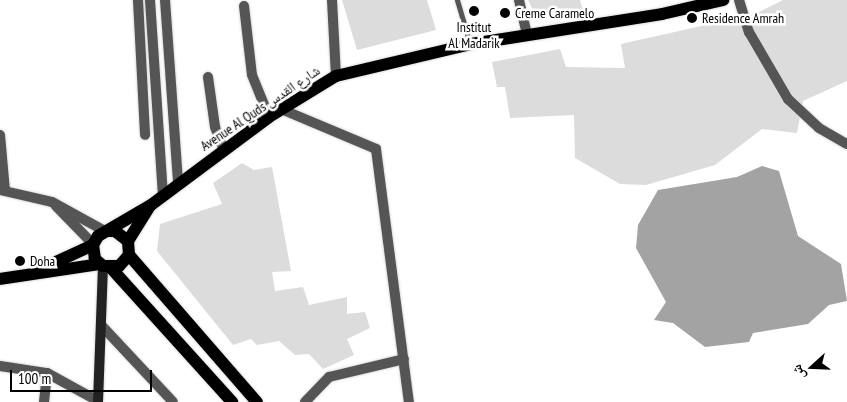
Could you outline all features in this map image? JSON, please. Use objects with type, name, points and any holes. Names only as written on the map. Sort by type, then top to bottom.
[{"type":"main road","name":"Avenue Al Quds شارع القدس","points":[[106,231],[151,205],[178,182],[269,116],[336,76],[470,44],[662,14],[723,0]]},
{"type":"main road","name":"Avenue Al Quds شارع القدس","points":[[128,241],[151,205]]},
{"type":"main road","points":[[31,274],[93,244],[106,231],[115,231],[128,241],[129,255],[257,402]]},
{"type":"main road","points":[[93,244],[105,266],[232,402]]},
{"type":"main road","points":[[0,279],[105,266],[129,255]]},
{"type":"street","points":[[138,0],[145,135]]},
{"type":"street","points":[[150,0],[163,196]]},
{"type":"street","points":[[166,0],[178,182]]},
{"type":"street","points":[[332,0],[336,76]]},
{"type":"street","points":[[519,0],[527,34]]},
{"type":"street","points":[[739,0],[749,32],[788,99],[819,128],[847,144]]},
{"type":"street","points":[[244,6],[252,75],[269,116]]},
{"type":"street","points":[[208,76],[215,127],[224,150]]},
{"type":"street","points":[[281,109],[376,149],[409,402]]},
{"type":"street","points":[[0,135],[3,190],[52,202],[106,231]]},
{"type":"street","points":[[52,202],[93,244]]},
{"type":"street","points":[[0,366],[47,373],[98,402],[105,266]]},
{"type":"street","points":[[101,326],[173,402]]},
{"type":"street","points":[[305,402],[329,377],[404,359]]},
{"type":"street","points":[[44,402],[47,373]]},
{"type":"lane","points":[[457,0],[470,44]]},
{"type":"shaded area","points":[[342,0],[427,0],[436,30],[357,50]]},
{"type":"shaded area","points":[[528,0],[580,0],[584,15],[536,17]]},
{"type":"shaded area","points":[[783,0],[847,0],[847,81],[803,101],[797,133],[762,129],[715,165],[646,185],[620,184],[575,158],[574,115],[510,118],[505,87],[497,87],[492,62],[560,49],[566,67],[625,68],[621,44],[755,14]]},
{"type":"shaded area","points":[[242,163],[254,170],[272,167],[291,271],[272,272],[275,291],[303,287],[309,305],[347,297],[347,314],[365,312],[370,328],[347,339],[354,355],[323,369],[309,354],[295,355],[279,341],[257,345],[251,339],[233,345],[157,251],[160,224],[222,204],[213,183]]},
{"type":"shaded area","points":[[762,166],[779,171],[798,236],[841,264],[847,301],[829,305],[808,324],[753,333],[749,342],[705,347],[673,323],[654,320],[666,302],[636,248],[638,225],[658,190],[737,177]]},
{"type":"place","name":"Institut Al Madarik","points":[[474,11]]},
{"type":"place","name":"Creme Caramelo","points":[[505,13]]},
{"type":"place","name":"Residence Amrah","points":[[692,18]]},
{"type":"place","name":"Doha","points":[[20,261]]}]
